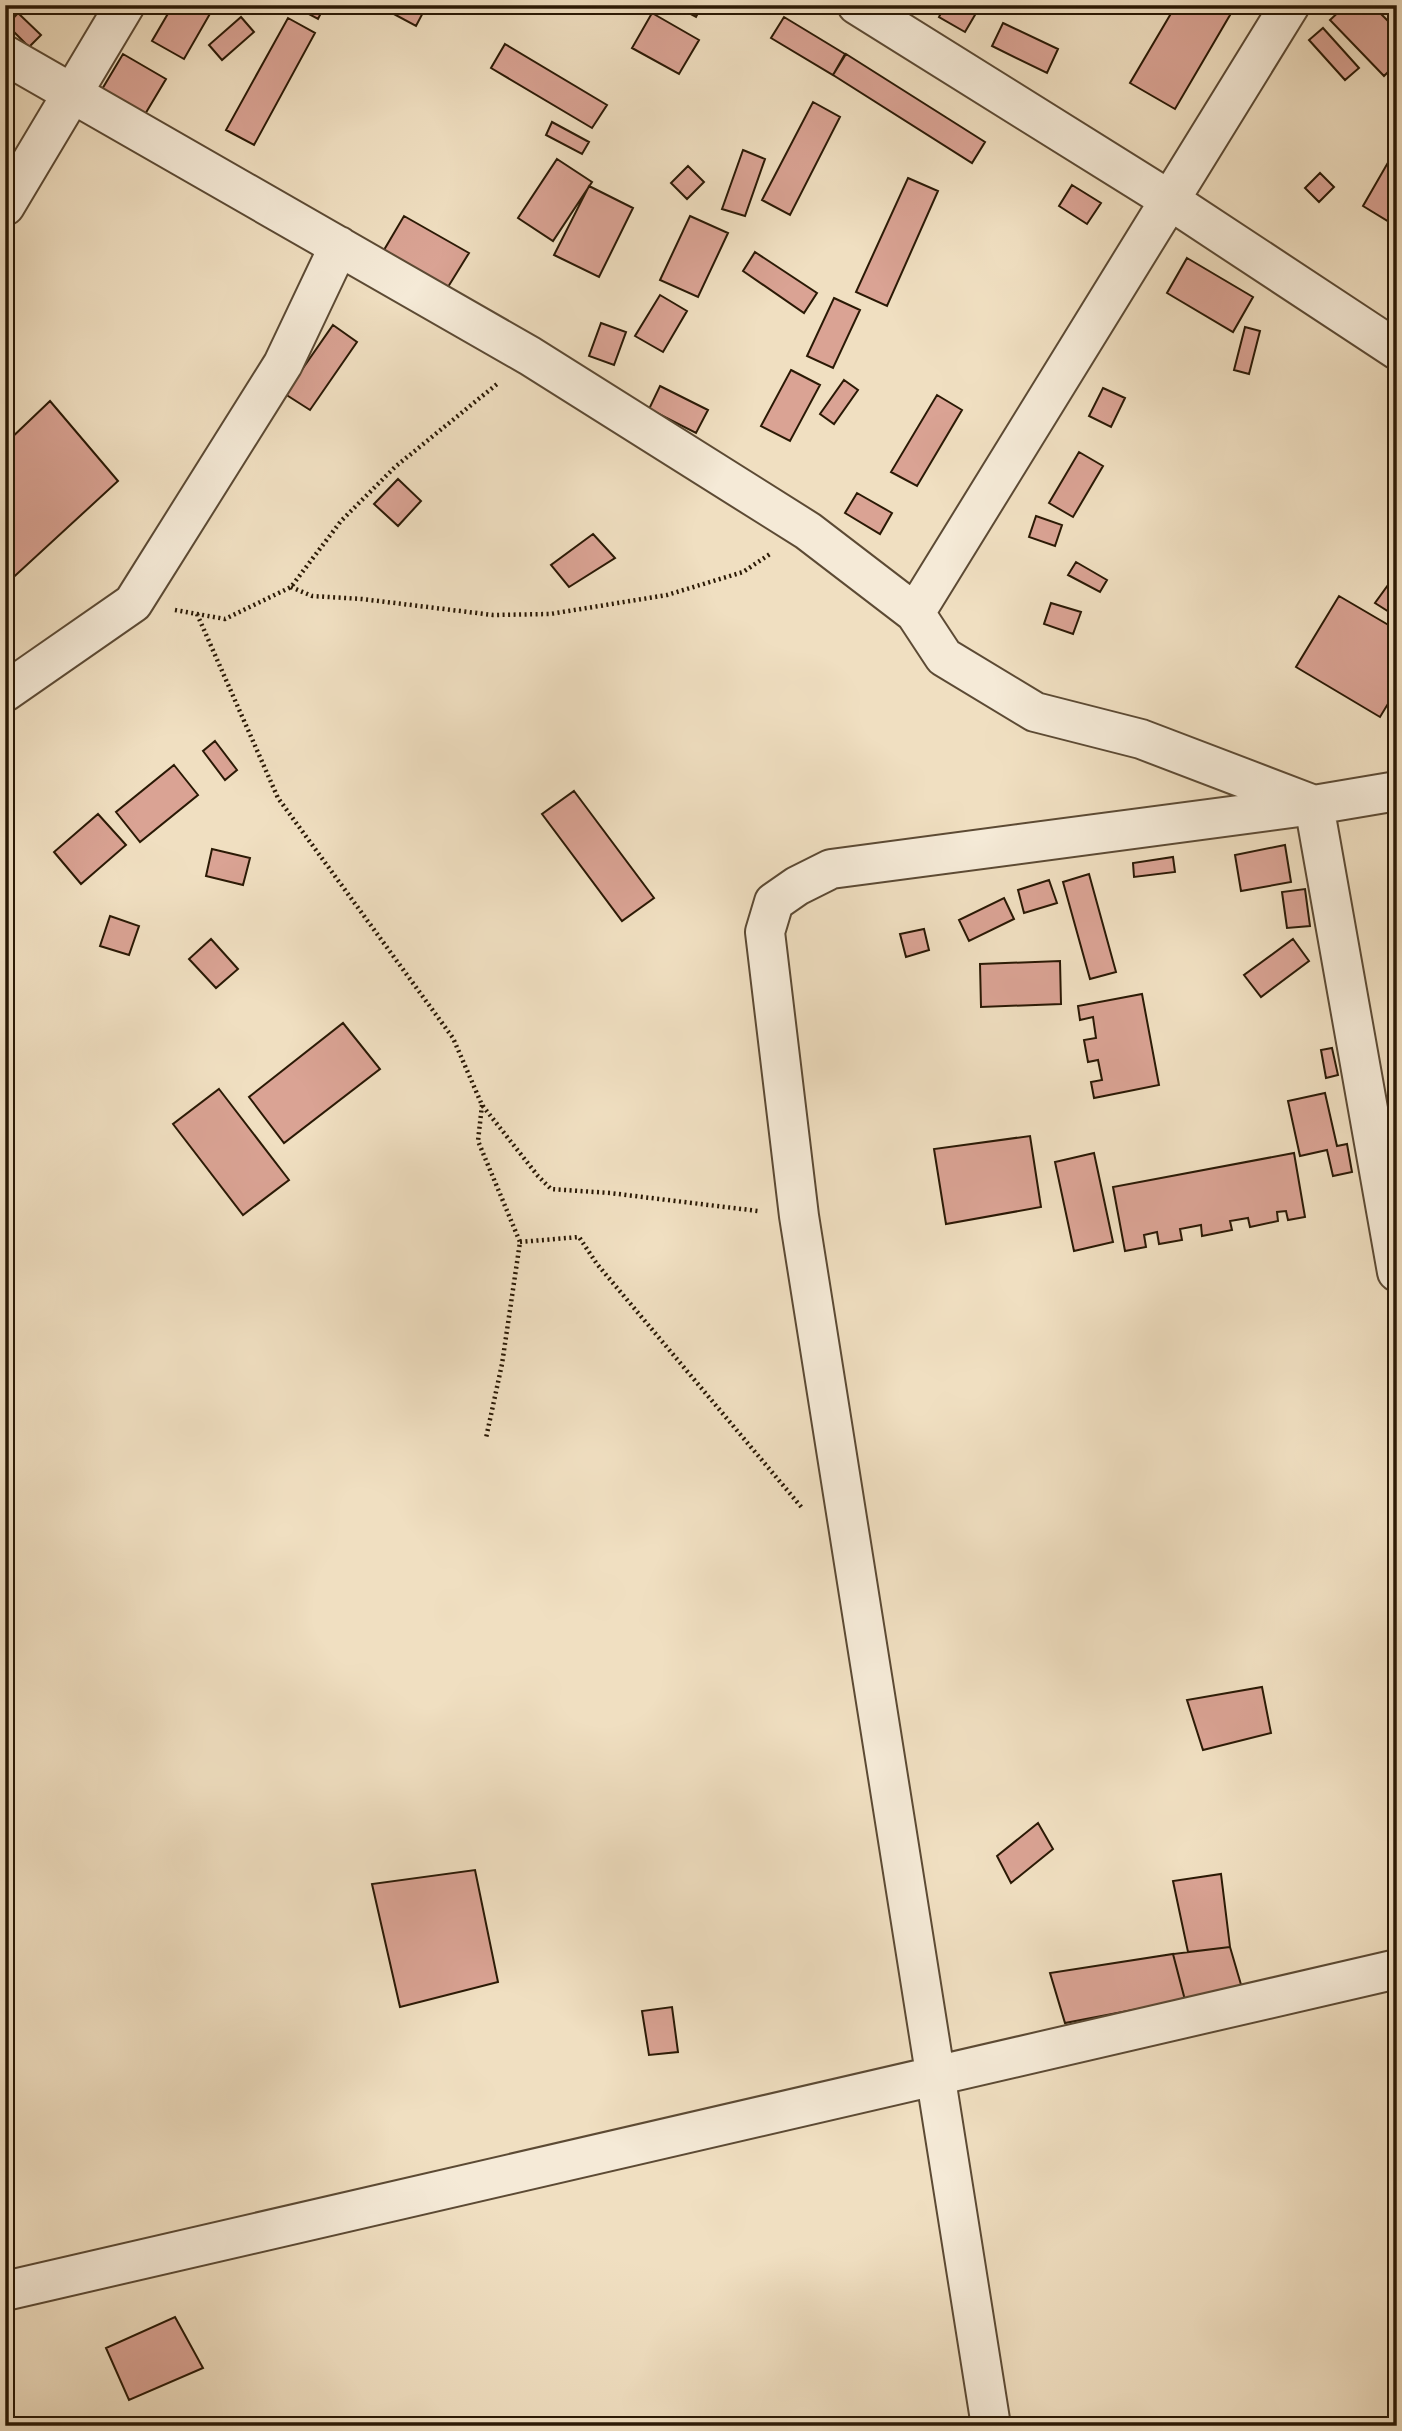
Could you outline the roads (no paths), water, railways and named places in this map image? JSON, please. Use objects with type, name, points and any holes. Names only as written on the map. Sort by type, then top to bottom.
[{"type":"street","points":[[5,206],[125,5]]},
{"type":"street","points":[[857,5],[1171,201],[1397,350]]},
{"type":"street","points":[[915,613],[1290,5]]},
{"type":"street","points":[[5,55],[530,356],[808,531],[915,613],[944,657],[1035,712],[1140,739],[1314,805]]},
{"type":"street","points":[[5,692],[133,603],[283,363],[339,247]]},
{"type":"street","points":[[991,2426],[799,1216],[765,932],[774,902],[797,886],[831,869],[1314,805],[1397,791]]},
{"type":"street","points":[[1314,805],[1396,1260]]},
{"type":"street","points":[[5,2291],[1397,1969]]}]
